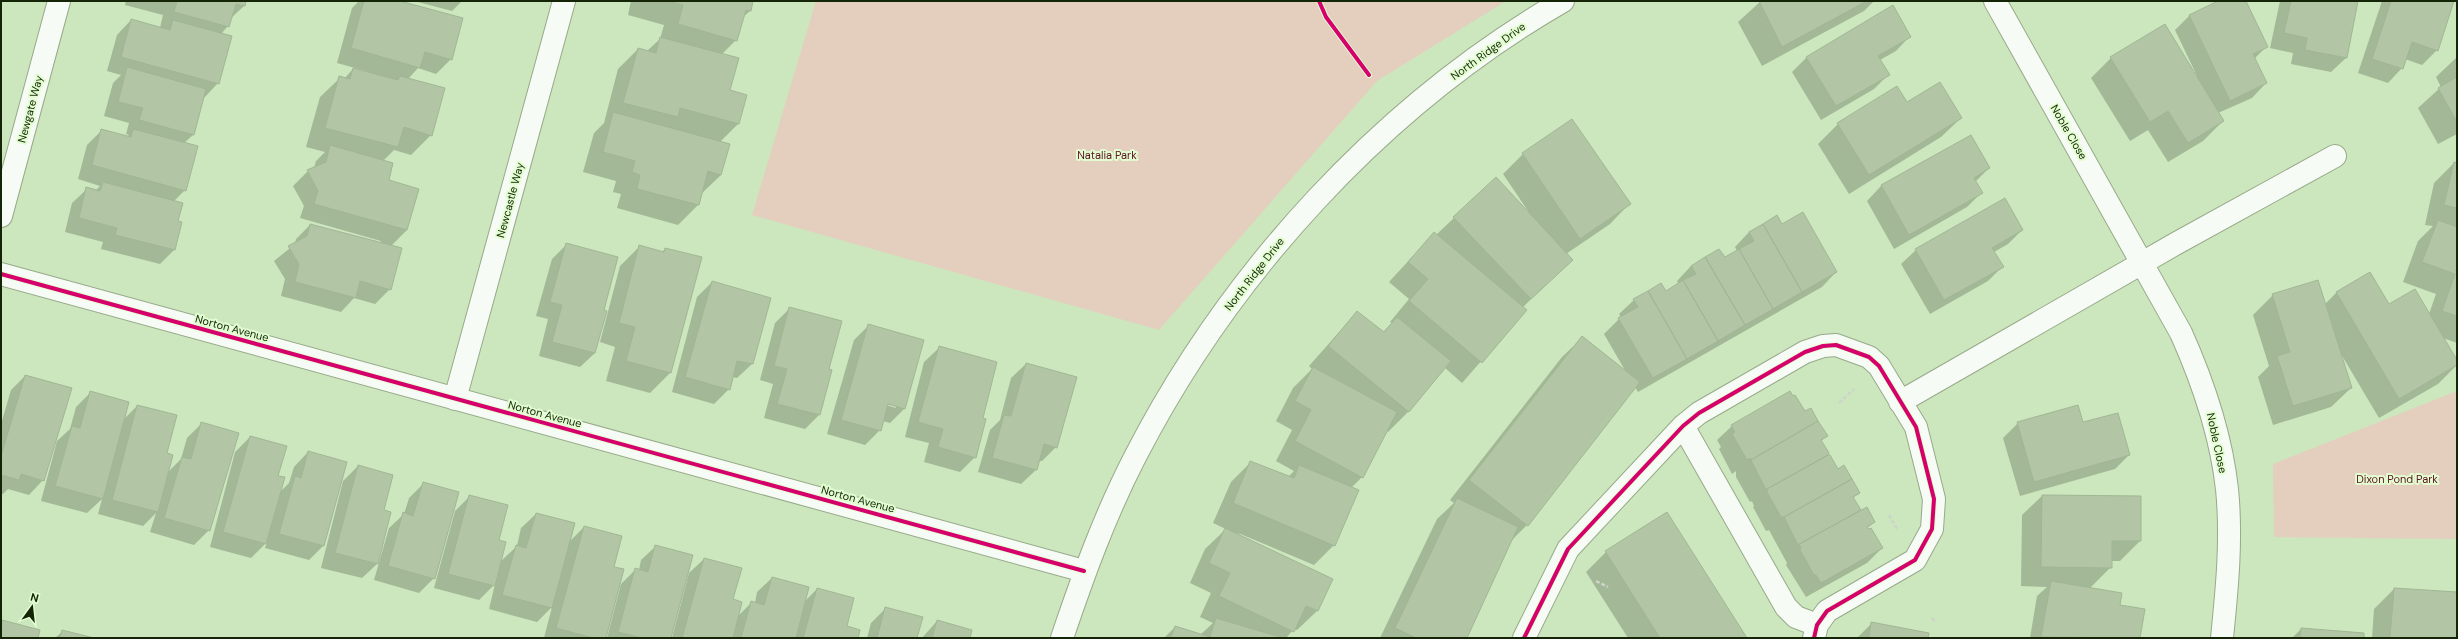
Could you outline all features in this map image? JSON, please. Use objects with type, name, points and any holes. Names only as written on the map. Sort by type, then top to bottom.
[{"type":"street","name":"Newgate Way","points":[[1,216],[59,1]]},
{"type":"street","name":"Newcastle Way","points":[[455,399],[564,1]]},
{"type":"street","name":"North Ridge Drive","points":[[1062,638],[1084,571],[1134,458],[1172,392],[1226,308],[1285,235],[1361,154],[1404,116],[1489,48],[1563,1]]},
{"type":"street","name":"Noble Close","points":[[1995,1],[2143,262],[2193,358],[2214,420],[2227,490],[2227,573],[2222,638]]},
{"type":"street","points":[[1900,402],[2143,262],[2334,156]]},
{"type":"street","name":"Norton Avenue","points":[[1,274],[1084,571]]},
{"type":"street","points":[[1524,638],[1568,549],[1683,426],[1699,413],[1805,352],[1823,346],[1836,345],[1869,356],[1881,370],[1916,427],[1934,500],[1932,529],[1916,560],[1827,611],[1815,631],[1796,617],[1786,607],[1683,426]]},
{"type":"path","points":[[1839,403],[1854,389]]},
{"type":"path","points":[[1889,515],[1898,531]]},
{"type":"path","points":[[1596,581],[1608,588]]},
{"type":"path","points":[[1932,618],[1936,622]]},
{"type":"green space","name":"Natalia Park","points":[[816,1],[1506,1],[1377,81],[1159,330],[752,215]]},
{"type":"green space","name":"Dixon Pond Park","points":[[2457,391],[2457,539],[2274,537],[2273,464]]},
{"type":"building","points":[[177,1],[246,1],[245,6],[236,4],[229,27],[174,12]]},
{"type":"building","points":[[364,1],[400,1],[463,18],[452,60],[425,52],[420,68],[351,48]]},
{"type":"building","points":[[668,1],[753,1],[751,11],[746,10],[737,41],[678,24],[683,5]]},
{"type":"building","points":[[1759,1],[1867,1],[1782,47]]},
{"type":"building","points":[[2218,1],[2246,1],[2268,47],[2253,54],[2267,83],[2230,101],[2189,15]]},
{"type":"building","points":[[2291,1],[2358,1],[2347,58],[2305,50],[2307,38],[2284,33]]},
{"type":"building","points":[[2391,1],[2454,1],[2438,51],[2412,42],[2403,69],[2372,59]]},
{"type":"building","points":[[1893,5],[1911,37],[1878,56],[1890,75],[1836,106],[1806,57]]},
{"type":"building","points":[[131,19],[170,30],[173,20],[232,36],[219,84],[121,57]]},
{"type":"building","points":[[2165,24],[2224,121],[2188,143],[2168,111],[2150,122],[2110,57]]},
{"type":"building","points":[[660,37],[739,58],[730,90],[747,95],[739,124],[680,108],[678,117],[623,103],[638,48],[656,53]]},
{"type":"building","points":[[127,67],[206,89],[194,135],[139,120],[143,108],[118,102]]},
{"type":"building","points":[[353,68],[398,80],[400,76],[445,88],[432,136],[404,127],[398,147],[325,128],[339,76],[350,79]]},
{"type":"building","points":[[2457,77],[2457,122],[2438,88]]},
{"type":"building","points":[[1940,82],[1962,118],[1869,175],[1837,123],[1897,86],[1907,102]]},
{"type":"building","points":[[613,112],[730,144],[721,175],[708,171],[699,205],[637,189],[640,175],[632,172],[635,161],[603,152]]},
{"type":"building","points":[[1572,119],[1631,204],[1580,239],[1522,153]]},
{"type":"building","points":[[101,129],[131,137],[133,129],[198,146],[186,191],[92,165]]},
{"type":"building","points":[[1971,135],[1990,168],[1974,178],[1983,193],[1909,235],[1881,185]]},
{"type":"building","points":[[330,145],[393,163],[389,180],[419,189],[407,230],[314,204],[318,191],[307,170],[326,162]]},
{"type":"building","points":[[2454,162],[2457,163],[2457,208],[2444,205]]},
{"type":"building","points":[[1496,177],[1573,260],[1531,299],[1453,217]]},
{"type":"building","points":[[103,182],[183,203],[178,221],[182,222],[175,250],[115,235],[117,228],[79,218],[86,187],[100,191]]},
{"type":"building","points":[[2005,198],[2023,230],[1992,248],[2004,267],[1944,300],[1915,249]]},
{"type":"building","points":[[1803,212],[1837,272],[1802,292],[1763,224],[1777,215],[1782,224]]},
{"type":"building","points":[[2438,220],[2457,227],[2457,316],[2442,311],[2455,274],[2422,262]]},
{"type":"building","points":[[310,224],[402,248],[391,290],[360,281],[356,298],[295,282],[299,264],[288,246],[307,236]]},
{"type":"building","points":[[1763,224],[1802,292],[1773,309],[1739,249],[1754,241],[1749,232]]},
{"type":"building","points":[[1434,232],[1527,310],[1482,363],[1409,301],[1428,279],[1408,262]]},
{"type":"building","points":[[566,243],[618,257],[604,310],[607,311],[595,353],[552,342],[562,305],[550,302]]},
{"type":"building","points":[[639,245],[664,252],[665,248],[702,257],[671,373],[626,361],[635,327],[619,323]]},
{"type":"building","points":[[1719,249],[1725,257],[1739,249],[1773,309],[1745,325],[1705,257]]},
{"type":"building","points":[[1705,257],[1745,325],[1718,341],[1683,280],[1696,274],[1691,266]]},
{"type":"building","points":[[2370,272],[2389,304],[2415,289],[2457,360],[2457,365],[2399,399],[2336,292]]},
{"type":"building","points":[[1683,280],[1718,341],[1687,359],[1648,291],[1661,283],[1666,291]]},
{"type":"building","points":[[2318,280],[2352,388],[2293,406],[2277,356],[2290,352],[2272,294]]},
{"type":"building","points":[[712,281],[771,298],[753,364],[737,361],[730,390],[685,377]]},
{"type":"building","points":[[1648,291],[1687,359],[1653,378],[1618,318],[1638,307],[1633,299]]},
{"type":"building","points":[[789,307],[842,321],[829,369],[832,370],[820,415],[777,404],[787,369],[774,366]]},
{"type":"building","points":[[1357,311],[1384,332],[1397,317],[1451,361],[1409,412],[1328,346]]},
{"type":"building","points":[[868,324],[924,340],[905,409],[888,404],[881,431],[841,420]]},
{"type":"building","points":[[1582,336],[1640,382],[1528,526],[1469,480]]},
{"type":"building","points":[[939,346],[997,362],[983,418],[986,419],[976,458],[938,447],[943,429],[918,422]]},
{"type":"building","points":[[1026,363],[1077,377],[1057,448],[1044,444],[1037,470],[992,458],[1004,415],[1011,416]]},
{"type":"building","points":[[1313,367],[1397,412],[1363,478],[1295,441],[1311,410],[1295,401]]},
{"type":"building","points":[[25,375],[72,388],[44,481],[21,474],[19,480],[1,475],[1,456]]},
{"type":"building","points":[[90,391],[129,402],[103,499],[55,486],[72,426],[80,428]]},
{"type":"building","points":[[1790,391],[1793,396],[1795,395],[1805,411],[1811,408],[1818,421],[1751,460],[1750,458],[1747,460],[1732,434],[1735,432],[1731,425]]},
{"type":"building","points":[[137,405],[177,415],[167,453],[173,455],[158,512],[112,500]]},
{"type":"building","points":[[2078,405],[2083,422],[2118,413],[2130,455],[2034,482],[2017,422]]},
{"type":"building","points":[[1818,421],[1828,436],[1821,440],[1829,453],[1828,455],[1767,489],[1765,488],[1751,460]]},
{"type":"building","points":[[201,422],[239,433],[210,531],[164,518],[182,457],[191,459]]},
{"type":"building","points":[[250,436],[287,446],[278,476],[285,477],[266,544],[223,532]]},
{"type":"building","points":[[308,451],[347,462],[324,546],[279,534],[295,476],[301,478]]},
{"type":"building","points":[[1830,455],[1838,469],[1844,465],[1852,479],[1784,517],[1781,517],[1767,492],[1767,489]]},
{"type":"building","points":[[1250,461],[1294,478],[1299,465],[1359,490],[1335,546],[1233,503]]},
{"type":"building","points":[[358,465],[393,475],[384,510],[391,512],[378,564],[335,553]]},
{"type":"building","points":[[1852,479],[1860,493],[1853,497],[1861,510],[1798,545],[1784,517]]},
{"type":"building","points":[[423,482],[459,492],[435,579],[388,566],[403,512],[413,516]]},
{"type":"building","points":[[469,495],[508,505],[499,540],[506,542],[495,586],[448,574]]},
{"type":"building","points":[[2042,495],[2141,496],[2141,541],[2112,541],[2112,568],[2041,567]]},
{"type":"building","points":[[1457,498],[1518,527],[1467,638],[1416,638],[1395,628]]},
{"type":"building","points":[[1867,507],[1875,522],[1867,527],[1869,529],[1871,528],[1883,548],[1821,583],[1816,575],[1814,575],[1800,550],[1801,548],[1799,544]]},
{"type":"building","points":[[1667,512],[1747,638],[1660,638],[1605,551]]},
{"type":"building","points":[[536,513],[575,523],[552,608],[502,595],[516,545],[526,548]]},
{"type":"building","points":[[584,526],[622,536],[614,567],[624,569],[606,638],[593,638],[556,628]]},
{"type":"building","points":[[1225,528],[1333,579],[1318,611],[1306,606],[1294,632],[1219,596],[1230,573],[1209,563]]},
{"type":"building","points":[[655,545],[693,555],[671,638],[642,638],[618,632],[635,568],[648,572]]},
{"type":"building","points":[[704,558],[742,568],[733,599],[742,602],[733,638],[682,638]]},
{"type":"building","points":[[772,577],[809,587],[796,638],[741,638],[751,601],[764,605]]},
{"type":"building","points":[[2051,581],[2122,593],[2120,605],[2145,609],[2140,638],[2041,637]]},
{"type":"building","points":[[817,588],[854,598],[847,626],[860,630],[858,638],[803,638]]},
{"type":"building","points":[[2394,588],[2457,592],[2457,638],[2390,638]]},
{"type":"building","points":[[885,607],[923,617],[917,638],[877,638]]},
{"type":"building","points":[[1216,618],[1280,638],[1171,638],[1175,626],[1210,637]]},
{"type":"building","points":[[2,620],[40,630],[38,638],[1,638]]},
{"type":"building","points":[[937,620],[972,630],[970,638],[932,638]]},
{"type":"building","points":[[1871,622],[1929,633],[1928,638],[1869,638]]},
{"type":"building","points":[[2301,628],[2364,633],[2364,638],[2300,638]]},
{"type":"building","points":[[62,630],[94,638],[60,638]]},
{"type":"cycle path","points":[[1319,1],[1326,17],[1369,75]]},
{"type":"cycle path","points":[[1,274],[1084,571]]},
{"type":"cycle path","points":[[1524,638],[1568,549],[1683,426],[1699,413],[1805,352],[1823,346],[1836,345],[1869,357],[1879,366],[1916,427],[1934,499],[1932,529],[1915,560],[1827,611],[1817,625],[1814,638]]}]
